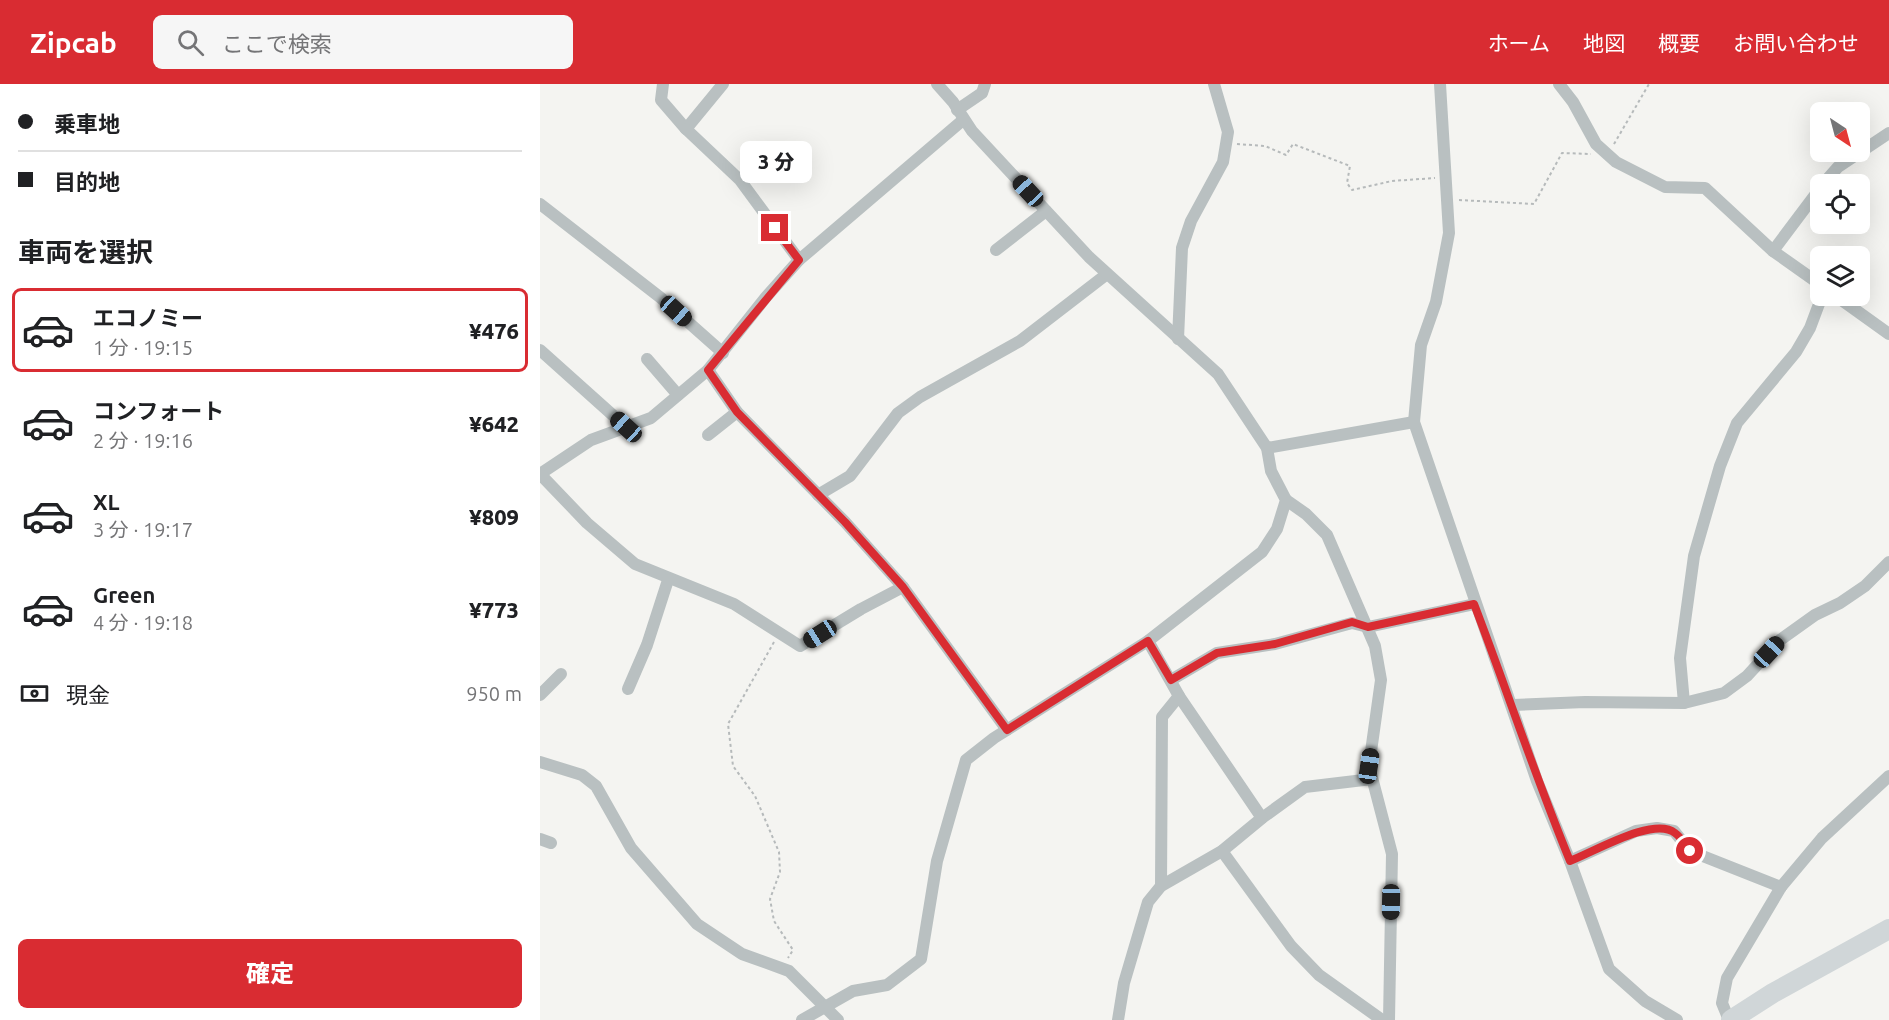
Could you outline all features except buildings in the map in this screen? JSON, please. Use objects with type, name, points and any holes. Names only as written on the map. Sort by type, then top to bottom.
[{"type":"main road","points":[[1730,1020],[1773,993],[1889,929]]},
{"type":"street","points":[[663,84],[661,100],[686,129],[740,180],[799,260]]},
{"type":"street","points":[[686,129],[723,84]]},
{"type":"street","points":[[936,84],[960,115],[1046,211],[1107,274],[1218,374],[1267,448],[1271,471],[1286,500],[1306,514],[1327,535],[1368,627],[1375,646],[1381,680],[1369,766],[1392,854],[1389,1020]]},
{"type":"street","points":[[903,587],[800,646],[734,604],[703,590],[668,580],[635,564],[587,523],[540,474],[591,440],[651,418],[708,370],[766,297],[799,260],[960,115],[982,93],[985,84]]},
{"type":"street","points":[[1178,339],[1182,248],[1191,221],[1223,162],[1228,132],[1214,84]]},
{"type":"street","points":[[1440,84],[1449,233],[1436,302],[1421,345],[1414,422],[1474,604],[1513,705],[1537,781],[1570,861],[1609,969],[1645,1001],[1677,1020]]},
{"type":"street","points":[[1559,84],[1573,102],[1596,144],[1616,162],[1665,187],[1705,188],[1773,251],[1810,277]]},
{"type":"street","points":[[1832,174],[1838,167],[1889,133]]},
{"type":"street","points":[[1773,251],[1810,202]]},
{"type":"street","points":[[540,204],[661,298],[723,353]]},
{"type":"street","points":[[996,250],[1046,211]]},
{"type":"street","points":[[818,495],[850,476],[898,413],[920,397],[1020,341],[1107,274]]},
{"type":"street","points":[[1684,703],[1680,658],[1694,556],[1720,466],[1737,423],[1796,352],[1810,328],[1818,306]]},
{"type":"street","points":[[1850,306],[1889,334]]},
{"type":"street","points":[[540,351],[626,427]]},
{"type":"street","points":[[647,359],[678,395]]},
{"type":"street","points":[[708,370],[737,412],[903,587],[1007,730]]},
{"type":"street","points":[[708,435],[737,412]]},
{"type":"street","points":[[1267,448],[1414,422]]},
{"type":"street","points":[[802,1020],[854,991],[887,985],[921,959],[937,861],[966,760],[1007,730],[1148,641],[1262,552],[1277,529],[1286,500]]},
{"type":"street","points":[[1513,705],[1585,702],[1684,703],[1724,693],[1747,676],[1780,640],[1815,615],[1840,603],[1865,586],[1889,562]]},
{"type":"street","points":[[628,689],[647,645],[668,580]]},
{"type":"street","points":[[1171,680],[1217,653],[1275,644],[1352,622],[1368,627],[1474,604]]},
{"type":"street","points":[[1148,641],[1179,696],[1262,818]]},
{"type":"street","points":[[540,695],[561,674]]},
{"type":"street","points":[[1161,886],[1162,717],[1179,696]]},
{"type":"street","points":[[540,762],[582,776],[596,786],[631,848],[697,924],[742,954],[789,971],[838,1020]]},
{"type":"street","points":[[1730,1020],[1722,1003],[1727,978],[1781,887],[1822,838],[1889,776]]},
{"type":"street","points":[[1118,1020],[1124,983],[1148,902],[1161,886],[1222,851],[1305,787],[1372,778]]},
{"type":"street","points":[[1570,861],[1636,831],[1657,828],[1674,831],[1690,851],[1781,887]]},
{"type":"street","points":[[1222,851],[1298,953],[1319,975],[1382,1020]]},
{"type":"path","points":[[1448,199],[1534,204],[1562,153],[1608,155],[1648,84]]},
{"type":"path","points":[[1226,143],[1265,146],[1286,155],[1293,144],[1350,166],[1347,183],[1352,190],[1392,181],[1447,177]]},
{"type":"path","points":[[779,633],[728,724],[733,766],[755,796],[779,852],[780,872],[770,899],[774,921],[794,951],[781,968]]},
{"type":"route","points":[[775,228],[799,260],[766,297],[708,370],[737,412],[845,522],[903,587],[1007,730],[1148,641],[1171,680],[1217,653],[1275,644],[1352,622],[1368,627],[1474,604],[1513,705],[1537,781],[1570,861],[1636,831],[1657,828],[1674,831],[1690,851]]}]
